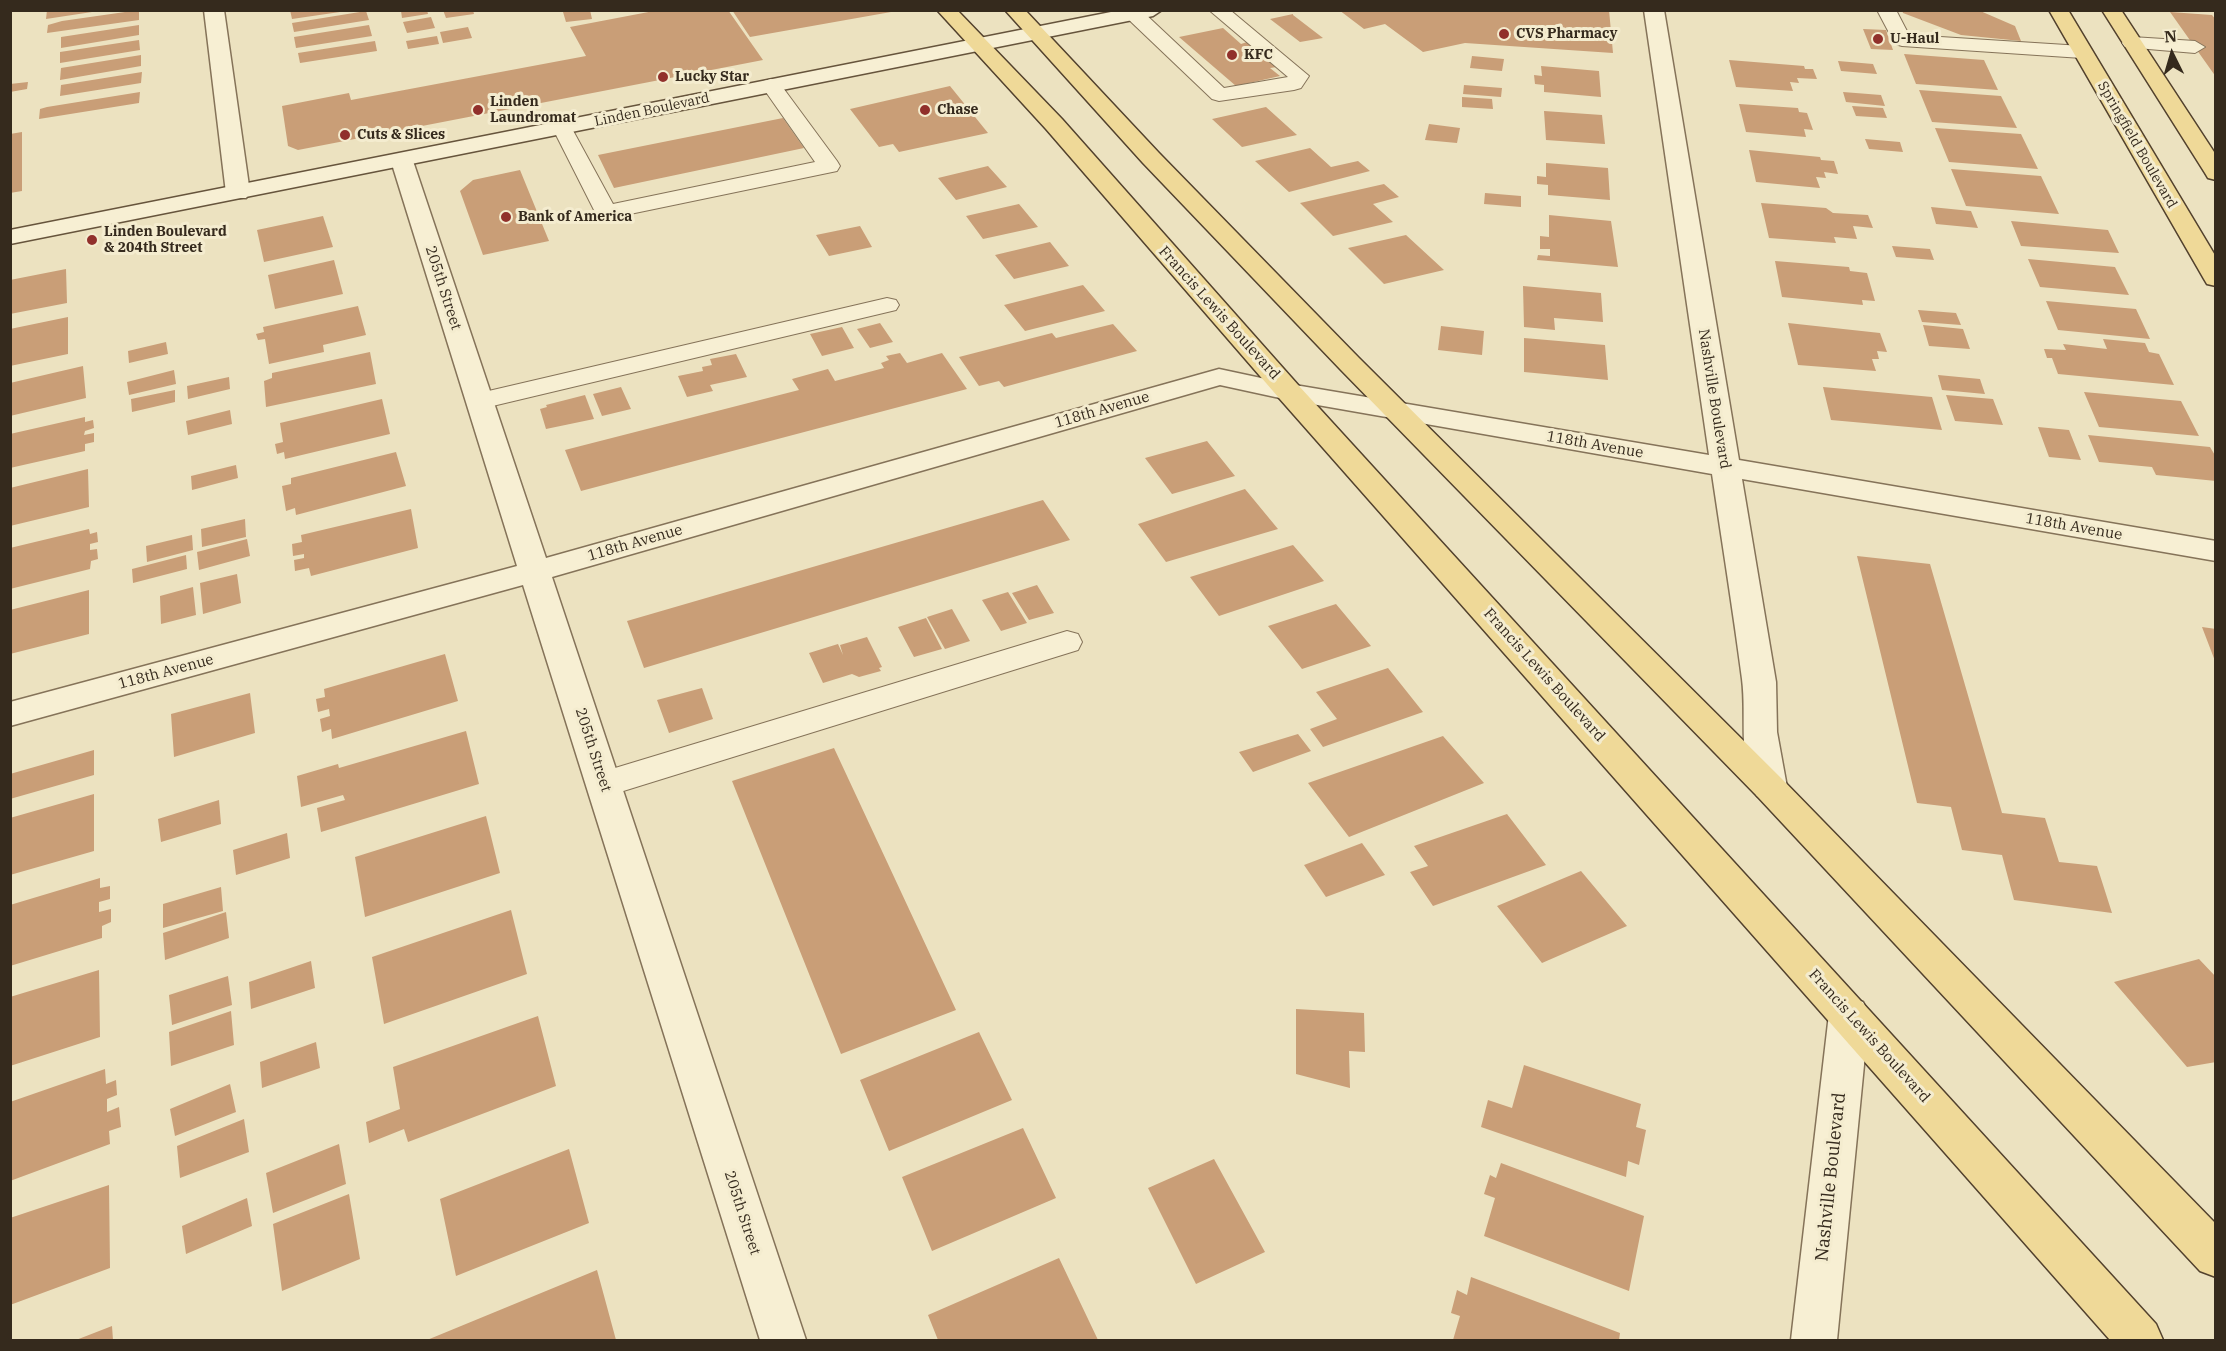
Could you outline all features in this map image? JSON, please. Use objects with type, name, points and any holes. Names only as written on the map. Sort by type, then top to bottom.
[{"type":"main road","name":"Francis Lewis Boulevard","points":[[946,10],[1054,124],[1289,392],[2140,1341]]},
{"type":"main road","points":[[1014,10],[1151,158],[1394,410],[1769,787],[2216,1256]]},
{"type":"main road","name":"Springfield Boulevard","points":[[2058,10],[2216,279]]},
{"type":"main road","points":[[2111,10],[2216,172]]},
{"type":"street","points":[[214,10],[238,193]]},
{"type":"street","name":"Nashville Boulevard","points":[[1654,10],[1759,682],[1760,732],[1769,787]]},
{"type":"street","name":"Linden Boulevard","points":[[10,237],[1144,12]]},
{"type":"street","name":"205th Street","points":[[402,160],[783,1341]]},
{"type":"street","name":"118th Avenue","points":[[10,714],[536,572],[1219,377],[1289,392],[2216,551]]},
{"type":"street","name":"Nashville Boulevard","points":[[1814,1341],[1849,1014]]},
{"type":"lane","points":[[1144,12],[1219,95],[1294,84],[1299,76],[1218,10]]},
{"type":"lane","points":[[1886,10],[1902,40],[2082,52]]},
{"type":"lane","points":[[2132,43],[2195,47]]},
{"type":"lane","points":[[563,129],[606,212],[829,166],[771,85]]},
{"type":"lane","points":[[480,401],[886,305]]},
{"type":"lane","points":[[604,784],[1067,642]]},
{"type":"building","points":[[47,10],[92,10],[92,12],[46,19]]},
{"type":"building","points":[[139,10],[139,20],[47,33],[48,25],[62,21]]},
{"type":"building","points":[[290,10],[340,10],[340,12],[292,19]]},
{"type":"building","points":[[427,10],[428,14],[402,18],[401,11]]},
{"type":"building","points":[[443,10],[473,10],[474,14],[446,18]]},
{"type":"building","points":[[590,10],[592,19],[566,22],[563,12]]},
{"type":"building","points":[[659,10],[728,10],[763,60],[298,150],[288,146],[282,106],[349,93],[351,100],[586,56],[570,27]]},
{"type":"building","points":[[732,10],[891,10],[891,12],[750,37]]},
{"type":"building","name":"CVS Pharmacy","points":[[1339,10],[1609,10],[1613,53],[1465,43],[1423,52],[1385,24],[1364,29]]},
{"type":"building","points":[[1902,10],[1978,10],[2015,26],[2021,41],[1961,35],[1903,13]]},
{"type":"building","points":[[366,11],[369,20],[294,32],[292,23]]},
{"type":"building","points":[[2170,12],[2212,15],[2216,20],[2216,77]]},
{"type":"building","points":[[1293,14],[1323,38],[1300,42],[1270,19]]},
{"type":"building","points":[[431,17],[435,28],[407,33],[403,22]]},
{"type":"building","points":[[139,25],[139,35],[61,48],[61,37]]},
{"type":"building","points":[[369,25],[372,36],[296,48],[294,37]]},
{"type":"building","points":[[468,27],[472,38],[443,43],[440,32]]},
{"type":"building","name":"KFC","points":[[1223,28],[1241,44],[1247,42],[1277,67],[1270,68],[1280,76],[1236,86],[1179,37]]},
{"type":"building","name":"U-Haul","points":[[1863,29],[1886,30],[1893,50],[1871,49]]},
{"type":"building","points":[[437,36],[439,44],[408,49],[406,41]]},
{"type":"building","points":[[139,40],[140,50],[60,63],[60,52]]},
{"type":"building","points":[[375,41],[377,51],[300,63],[298,53]]},
{"type":"building","points":[[1904,54],[1984,60],[1998,90],[1916,84]]},
{"type":"building","points":[[141,55],[141,66],[60,80],[61,68]]},
{"type":"building","points":[[1472,56],[1504,59],[1502,71],[1470,68]]},
{"type":"building","points":[[1729,60],[1804,66],[1805,69],[1813,69],[1817,79],[1797,78],[1799,83],[1790,82],[1793,91],[1736,87]]},
{"type":"building","points":[[1838,61],[1873,64],[1877,74],[1841,71]]},
{"type":"building","points":[[1541,66],[1599,71],[1601,97],[1544,92],[1544,85],[1535,84],[1534,75],[1542,76]]},
{"type":"building","points":[[142,72],[141,83],[60,96],[61,85]]},
{"type":"building","points":[[28,82],[27,89],[10,92],[10,84]]},
{"type":"building","points":[[1464,85],[1502,88],[1501,97],[1463,94]]},
{"type":"building","points":[[950,86],[988,133],[899,152],[893,144],[879,147],[850,109]]},
{"type":"building","points":[[1919,90],[2001,96],[2017,128],[1932,122]]},
{"type":"building","points":[[140,92],[139,103],[39,119],[40,109],[47,107]]},
{"type":"building","points":[[1843,92],[1881,95],[1885,106],[1846,102]]},
{"type":"building","points":[[1462,97],[1492,99],[1493,109],[1462,107]]},
{"type":"building","points":[[1739,104],[1798,108],[1799,112],[1807,113],[1813,130],[1804,129],[1806,137],[1746,132]]},
{"type":"building","points":[[1852,106],[1883,108],[1887,118],[1856,116]]},
{"type":"building","points":[[1266,107],[1297,135],[1242,147],[1212,119]]},
{"type":"building","points":[[1544,111],[1602,115],[1605,144],[1546,140]]},
{"type":"building","points":[[783,118],[804,148],[614,188],[598,155]]},
{"type":"building","points":[[1429,124],[1460,128],[1457,143],[1425,140]]},
{"type":"building","points":[[1935,128],[2021,134],[2038,169],[1949,162]]},
{"type":"building","points":[[22,132],[22,191],[10,193],[10,134]]},
{"type":"building","points":[[1865,139],[1900,142],[1903,152],[1869,149]]},
{"type":"building","points":[[1310,148],[1331,167],[1358,161],[1370,171],[1289,192],[1255,161]]},
{"type":"building","points":[[1749,150],[1820,157],[1821,160],[1834,161],[1838,174],[1824,172],[1826,178],[1816,177],[1820,188],[1756,182]]},
{"type":"building","points":[[1546,163],[1608,168],[1610,200],[1548,195],[1548,185],[1537,184],[1537,176],[1546,177]]},
{"type":"building","points":[[988,166],[1007,187],[956,200],[938,178]]},
{"type":"building","points":[[1951,169],[2041,176],[2059,214],[1966,206]]},
{"type":"building","points":[[520,170],[549,241],[483,255],[460,191],[473,180]]},
{"type":"building","points":[[1384,184],[1399,197],[1373,204],[1393,222],[1333,236],[1300,203]]},
{"type":"building","points":[[1485,193],[1521,196],[1521,207],[1484,204]]},
{"type":"building","points":[[1761,203],[1826,208],[1833,213],[1868,215],[1873,228],[1853,226],[1857,239],[1834,237],[1836,243],[1769,238]]},
{"type":"building","points":[[1019,204],[1038,227],[983,239],[966,216]]},
{"type":"building","points":[[1931,207],[1971,211],[1978,228],[1936,224]]},
{"type":"building","points":[[1549,215],[1611,221],[1618,267],[1537,260],[1538,255],[1550,256],[1550,249],[1540,249],[1540,236],[1549,237]]},
{"type":"building","points":[[323,216],[333,247],[264,262],[257,230]]},
{"type":"building","points":[[2011,221],[2108,230],[2119,253],[2021,246]]},
{"type":"building","points":[[860,226],[872,247],[829,256],[816,235]]},
{"type":"building","points":[[1406,235],[1444,270],[1384,284],[1348,248]]},
{"type":"building","points":[[1050,242],[1069,266],[1014,279],[995,255]]},
{"type":"building","points":[[1892,246],[1930,249],[1934,260],[1896,257]]},
{"type":"building","points":[[2028,259],[2115,267],[2129,295],[2040,287]]},
{"type":"building","points":[[334,260],[343,294],[275,309],[268,275]]},
{"type":"building","points":[[1775,261],[1849,267],[1850,271],[1867,273],[1875,301],[1862,300],[1863,305],[1782,297]]},
{"type":"building","points":[[66,269],[67,303],[10,314],[10,280]]},
{"type":"building","points":[[1083,285],[1105,311],[1025,331],[1004,305]]},
{"type":"building","points":[[1523,286],[1601,293],[1603,322],[1554,318],[1555,330],[1524,327]]},
{"type":"building","points":[[2046,301],[2136,309],[2150,339],[2058,330]]},
{"type":"building","points":[[358,306],[366,335],[323,345],[324,352],[269,364],[265,339],[258,340],[256,334],[264,332],[263,327]]},
{"type":"building","points":[[1918,310],[1956,313],[1961,325],[1922,322]]},
{"type":"building","points":[[68,317],[68,354],[10,366],[10,329]]},
{"type":"building","points":[[880,323],[893,342],[870,348],[857,329]]},
{"type":"building","points":[[1788,323],[1880,333],[1887,352],[1877,351],[1879,359],[1872,359],[1876,371],[1798,365]]},
{"type":"building","points":[[1113,324],[1137,351],[1004,387],[999,381],[979,386],[959,357],[1052,333],[1056,338]]},
{"type":"building","points":[[1923,325],[1963,329],[1970,349],[1929,346]]},
{"type":"building","points":[[1441,326],[1484,331],[1482,355],[1438,350]]},
{"type":"building","points":[[842,327],[854,348],[822,356],[810,334]]},
{"type":"building","points":[[1524,338],[1605,345],[1608,380],[1524,372]]},
{"type":"building","points":[[2103,339],[2145,343],[2149,352],[2159,354],[2174,385],[2058,374],[2052,358],[2047,358],[2044,349],[2066,350],[2063,344],[2107,349]]},
{"type":"building","points":[[166,342],[168,354],[129,363],[128,351]]},
{"type":"building","points":[[370,352],[376,384],[266,407],[264,381],[272,378],[272,373]]},
{"type":"building","points":[[900,353],[907,363],[942,353],[967,389],[581,491],[565,450],[799,390],[792,379],[828,369],[835,381],[884,368],[881,363],[889,360],[886,356]]},
{"type":"building","points":[[736,354],[747,377],[710,385],[713,391],[687,397],[678,376],[703,371],[702,367],[712,365],[710,359]]},
{"type":"building","points":[[83,366],[86,398],[10,416],[10,383]]},
{"type":"building","points":[[174,370],[176,384],[129,395],[127,382]]},
{"type":"building","points":[[1938,375],[1980,379],[1985,394],[1942,390]]},
{"type":"building","points":[[229,377],[230,389],[188,399],[187,386]]},
{"type":"building","points":[[621,387],[631,409],[602,416],[593,394]]},
{"type":"building","points":[[1823,387],[1932,397],[1942,430],[1831,420]]},
{"type":"building","points":[[175,390],[175,402],[132,412],[131,399]]},
{"type":"building","points":[[2084,392],[2181,401],[2199,436],[2099,427]]},
{"type":"building","points":[[585,395],[594,419],[546,429],[540,409],[547,407],[546,405]]},
{"type":"building","points":[[1946,395],[1993,399],[2003,425],[1955,421]]},
{"type":"building","points":[[382,399],[390,434],[285,459],[284,452],[277,454],[275,444],[283,442],[280,423]]},
{"type":"building","points":[[230,410],[232,424],[188,435],[186,421]]},
{"type":"building","points":[[85,417],[85,422],[93,420],[94,428],[85,431],[84,435],[94,433],[94,442],[85,444],[85,451],[10,468],[10,434]]},
{"type":"building","points":[[2038,427],[2069,430],[2081,460],[2049,457]]},
{"type":"building","points":[[2088,435],[2210,447],[2216,457],[2216,481],[2156,475],[2152,467],[2099,462]]},
{"type":"building","points":[[1207,441],[1235,476],[1172,494],[1145,458]]},
{"type":"building","points":[[396,452],[406,486],[296,515],[295,508],[286,511],[282,486],[291,484],[291,478]]},
{"type":"building","points":[[236,465],[238,478],[192,490],[191,476]]},
{"type":"building","points":[[88,469],[89,507],[10,526],[10,488]]},
{"type":"building","points":[[1245,489],[1278,529],[1166,562],[1138,524]]},
{"type":"building","points":[[1043,500],[1070,540],[644,668],[627,621]]},
{"type":"building","points":[[411,509],[418,548],[311,576],[309,568],[295,571],[294,560],[304,558],[304,554],[293,556],[292,544],[302,542],[301,535]]},
{"type":"building","points":[[245,519],[246,537],[202,547],[201,529]]},
{"type":"building","points":[[89,529],[90,534],[97,532],[98,542],[90,544],[90,550],[97,549],[98,559],[91,561],[90,569],[10,589],[10,548]]},
{"type":"building","points":[[192,535],[193,550],[147,562],[146,546]]},
{"type":"building","points":[[247,539],[250,556],[199,570],[197,552]]},
{"type":"building","points":[[1293,545],[1324,581],[1219,616],[1190,577]]},
{"type":"building","points":[[186,555],[187,569],[133,583],[132,569]]},
{"type":"building","points":[[1857,556],[1930,564],[2002,813],[2045,818],[2059,862],[2097,866],[2112,913],[2014,900],[2002,855],[1962,850],[1951,807],[1917,803]]},
{"type":"building","points":[[237,574],[241,603],[203,614],[200,583]]},
{"type":"building","points":[[1037,585],[1054,613],[1029,620],[1012,593]]},
{"type":"building","points":[[193,587],[196,615],[161,624],[160,596]]},
{"type":"building","points":[[89,590],[89,634],[10,654],[10,610]]},
{"type":"building","points":[[1008,592],[1027,623],[1001,631],[982,600]]},
{"type":"building","points":[[1336,604],[1371,646],[1302,669],[1268,626]]},
{"type":"building","points":[[952,609],[970,641],[945,649],[927,617]]},
{"type":"building","points":[[926,618],[942,649],[914,657],[898,627]]},
{"type":"building","points":[[2202,627],[2216,629],[2216,661],[2215,661]]},
{"type":"building","points":[[867,637],[882,667],[879,668],[881,671],[859,677],[852,674],[823,683],[809,653],[838,644],[843,655],[840,645]]},
{"type":"building","points":[[445,654],[458,701],[332,739],[331,729],[322,732],[320,719],[330,716],[329,709],[318,712],[316,699],[325,697],[324,689]]},
{"type":"building","points":[[1388,668],[1423,712],[1323,747],[1310,729],[1337,719],[1316,692]]},
{"type":"building","points":[[702,688],[713,719],[669,733],[657,700]]},
{"type":"building","points":[[250,693],[255,733],[174,757],[171,714]]},
{"type":"building","points":[[466,731],[479,784],[321,832],[317,808],[345,800],[343,795],[301,807],[297,776],[338,764],[339,768]]},
{"type":"building","points":[[1298,734],[1311,751],[1253,772],[1239,752]]},
{"type":"building","points":[[1443,736],[1484,783],[1349,837],[1308,783]]},
{"type":"building","points":[[834,748],[956,1010],[841,1054],[732,781]]},
{"type":"building","points":[[94,750],[94,775],[10,799],[10,774]]},
{"type":"building","points":[[94,794],[94,851],[10,875],[10,818]]},
{"type":"building","points":[[219,800],[221,824],[161,842],[158,819]]},
{"type":"building","points":[[1507,814],[1546,865],[1433,906],[1410,872],[1428,866],[1414,846]]},
{"type":"building","points":[[486,816],[500,873],[365,917],[355,857]]},
{"type":"building","points":[[287,833],[290,858],[236,875],[233,850]]},
{"type":"building","points":[[1362,843],[1385,875],[1326,897],[1304,865]]},
{"type":"building","points":[[1581,871],[1627,926],[1542,963],[1497,906]]},
{"type":"building","points":[[100,878],[100,888],[110,886],[110,899],[99,902],[99,912],[111,909],[111,922],[102,926],[102,938],[10,966],[10,905]]},
{"type":"building","points":[[221,887],[223,911],[163,928],[163,904]]},
{"type":"building","points":[[511,910],[527,974],[384,1024],[372,957]]},
{"type":"building","points":[[226,912],[229,938],[165,960],[163,933]]},
{"type":"building","points":[[2199,959],[2216,977],[2216,1062],[2187,1067],[2114,982]]},
{"type":"building","points":[[311,961],[315,988],[251,1009],[249,982]]},
{"type":"building","points":[[99,970],[100,1037],[10,1066],[10,997]]},
{"type":"building","points":[[228,976],[232,1005],[172,1025],[169,995]]},
{"type":"building","points":[[1296,1009],[1364,1013],[1365,1052],[1349,1051],[1350,1088],[1296,1074]]},
{"type":"building","points":[[231,1011],[234,1045],[171,1066],[169,1032]]},
{"type":"building","points":[[538,1016],[556,1086],[408,1142],[404,1129],[369,1143],[366,1122],[400,1109],[393,1067]]},
{"type":"building","points":[[979,1032],[1012,1100],[889,1151],[860,1080]]},
{"type":"building","points":[[316,1042],[320,1068],[262,1088],[260,1062]]},
{"type":"building","points":[[1524,1065],[1641,1104],[1636,1127],[1646,1130],[1639,1165],[1628,1161],[1626,1177],[1481,1127],[1488,1100],[1512,1108]]},
{"type":"building","points":[[105,1069],[106,1084],[116,1080],[117,1095],[107,1099],[107,1112],[119,1107],[121,1127],[109,1131],[110,1144],[10,1181],[10,1102]]},
{"type":"building","points":[[230,1084],[236,1112],[175,1136],[170,1109]]},
{"type":"building","points":[[244,1119],[249,1152],[180,1178],[177,1146]]},
{"type":"building","points":[[1023,1128],[1056,1198],[932,1251],[902,1177]]},
{"type":"building","points":[[339,1144],[346,1184],[273,1213],[266,1173]]},
{"type":"building","points":[[569,1149],[589,1223],[456,1276],[440,1199]]},
{"type":"building","points":[[1214,1159],[1265,1252],[1196,1284],[1148,1188]]},
{"type":"building","points":[[1501,1163],[1644,1216],[1629,1291],[1484,1236],[1495,1198],[1484,1194],[1490,1175],[1496,1178]]},
{"type":"building","points":[[109,1185],[110,1268],[10,1305],[10,1218]]},
{"type":"building","points":[[349,1194],[360,1259],[282,1291],[273,1224]]},
{"type":"building","points":[[247,1198],[252,1226],[186,1254],[182,1226]]},
{"type":"building","points":[[1059,1258],[1098,1340],[938,1340],[928,1315]]},
{"type":"building","points":[[597,1270],[616,1340],[427,1340]]},
{"type":"building","points":[[1471,1277],[1620,1333],[1619,1340],[1453,1340],[1460,1316],[1451,1313],[1457,1290],[1467,1295]]},
{"type":"building","points":[[112,1326],[113,1340],[76,1340]]},
{"type":"place","name":"CVS Pharmacy","points":[[1504,34]]},
{"type":"place","name":"U-Haul","points":[[1878,39]]},
{"type":"place","name":"KFC","points":[[1232,55]]},
{"type":"place","name":"Lucky Star","points":[[663,77]]},
{"type":"place","name":"Linden Laundromat","points":[[478,110]]},
{"type":"place","name":"Chase","points":[[925,110]]},
{"type":"place","name":"Cuts & Slices","points":[[345,135]]},
{"type":"place","name":"Bank of America","points":[[506,217]]},
{"type":"place","name":"Linden Boulevard & 204th Street","points":[[92,240]]}]
